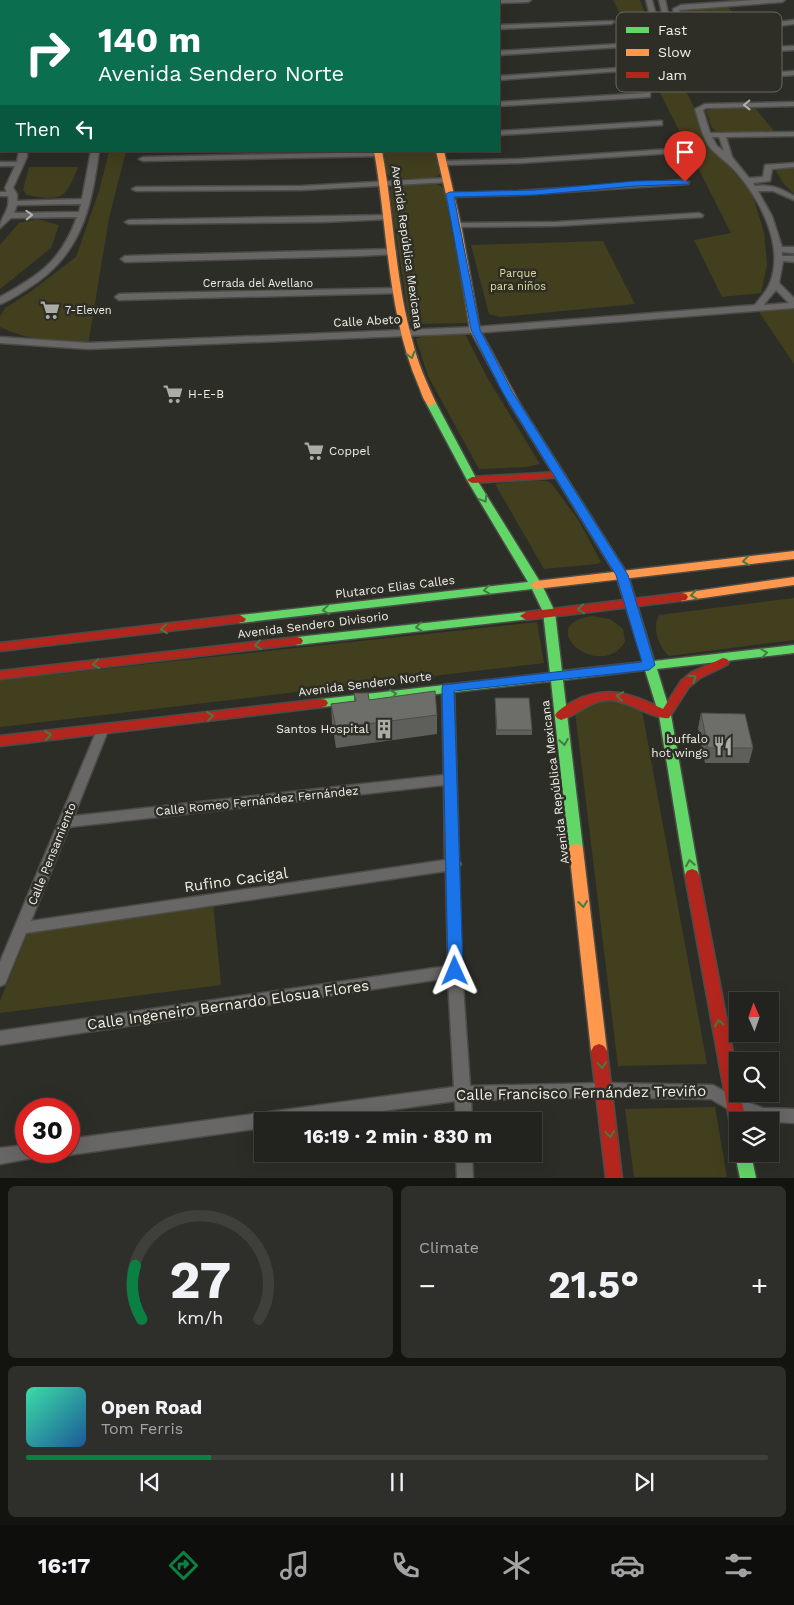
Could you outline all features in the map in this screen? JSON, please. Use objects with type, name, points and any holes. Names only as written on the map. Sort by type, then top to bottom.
[{"type":"main road","name":"Avenida República Mexicana","points":[[378,152],[385,183],[397,291],[405,332],[418,378],[472,480],[535,584],[549,612],[614,1178]]},
{"type":"main road","points":[[441,157],[457,225],[476,330],[500,380],[622,575],[629,604],[665,715],[675,782],[736,1112]]},
{"type":"main road","points":[[472,480],[560,475]]},
{"type":"main road","name":"Plutarco Elias Calles","points":[[0,647],[535,584],[794,556]]},
{"type":"main road","points":[[629,604],[794,581]]},
{"type":"main road","name":"Avenida Sendero Divisorio","points":[[0,675],[629,604]]},
{"type":"main road","name":"Avenida Sendero Norte","points":[[0,741],[794,649]]},
{"type":"main road","points":[[665,715],[686,684],[696,675],[735,656]]},
{"type":"main road","points":[[560,716],[580,701],[612,695],[634,699],[665,715]]},
{"type":"main road","points":[[745,1162],[748,1178]]},
{"type":"street","points":[[500,2],[528,0]]},
{"type":"street","points":[[677,12],[676,9],[681,7],[782,0]]},
{"type":"street","points":[[0,19],[0,51]]},
{"type":"street","points":[[500,27],[611,22]]},
{"type":"street","points":[[500,53],[616,46]]},
{"type":"street","points":[[500,78],[616,70]]},
{"type":"street","points":[[500,104],[647,95]]},
{"type":"street","points":[[758,308],[775,284],[778,254],[769,216],[746,180],[728,158],[716,150],[708,135],[699,109],[700,107],[794,104]]},
{"type":"street","points":[[500,133],[659,123]]},
{"type":"street","points":[[708,135],[794,134]]},
{"type":"street","points":[[722,135],[727,148],[728,158]]},
{"type":"street","points":[[1,225],[10,216],[12,195],[23,152]]},
{"type":"street","points":[[0,301],[27,286],[65,252],[81,214],[95,152]]},
{"type":"street","points":[[154,152],[143,159],[378,152]]},
{"type":"street","points":[[441,157],[520,161],[671,152]]},
{"type":"street","points":[[0,164],[20,164]]},
{"type":"street","points":[[746,180],[764,180],[769,175],[768,167],[794,165]]},
{"type":"street","points":[[136,189],[302,188],[446,180]]},
{"type":"street","points":[[450,194],[535,192],[685,182]]},
{"type":"street","points":[[752,189],[770,188],[780,190],[787,196],[794,198]]},
{"type":"street","points":[[0,193],[85,200]]},
{"type":"street","points":[[10,216],[81,214]]},
{"type":"street","points":[[457,225],[556,224],[699,215]]},
{"type":"street","points":[[129,222],[199,220],[306,222],[388,217]]},
{"type":"street","points":[[778,254],[794,250]]},
{"type":"street","points":[[125,259],[211,256],[276,257],[393,252]]},
{"type":"street","points":[[778,254],[794,259]]},
{"type":"street","points":[[775,284],[794,304]]},
{"type":"street","name":"Cerrada del Avellano","points":[[118,297],[397,291]]},
{"type":"street","name":"Calle Abeto","points":[[0,340],[88,346],[476,330],[794,304]]},
{"type":"street","points":[[448,688],[454,864],[455,971],[464,1112]]},
{"type":"street","name":"Calle Pensamiento","points":[[0,980],[103,728]]},
{"type":"street","name":"Calle Romeo Fernández Fernández","points":[[65,822],[450,779]]},
{"type":"street","name":"Rufino Cacigal","points":[[22,928],[454,864]]},
{"type":"street","name":"Calle Ingeneiro Bernardo Elosua Flores","points":[[0,1038],[455,971]]},
{"type":"street","name":"Calle Francisco Fernández Treviño","points":[[80,1145],[463,1093],[605,1090],[713,1092],[734,1104],[763,1115],[794,1116]]},
{"type":"street","points":[[0,1156],[15,1154]]},
{"type":"street","points":[[464,1162],[465,1178]]},
{"type":"green space","points":[[613,0],[640,0],[645,12],[619,12]]},
{"type":"green space","points":[[727,6],[732,12],[683,12],[682,10]]},
{"type":"green space","points":[[660,92],[687,92],[713,147],[752,194],[764,232],[767,265],[761,293],[722,297],[694,240],[731,233]]},
{"type":"green space","points":[[715,107],[755,108],[774,131],[716,131],[712,128],[706,111]]},
{"type":"green space","points":[[109,152],[126,152],[109,218],[88,346],[32,338],[0,327],[0,317],[4,309],[76,257],[99,191]]},
{"type":"green space","points":[[384,152],[436,152],[441,172],[433,178],[392,178],[387,174]]},
{"type":"green space","points":[[29,167],[78,167],[65,192],[61,196],[48,198],[27,195],[23,190]]},
{"type":"green space","points":[[794,168],[794,194],[783,183],[775,169]]},
{"type":"green space","points":[[433,183],[444,189],[470,320],[465,323],[417,324],[409,321],[390,193],[391,188],[398,185]]},
{"type":"green space","points":[[37,219],[59,225],[51,248],[0,289],[0,245],[19,223]]},
{"type":"green space","name":"Parque para niños","points":[[603,241],[635,304],[500,317],[489,314],[471,245]]},
{"type":"green space","points":[[794,308],[794,364],[759,312]]},
{"type":"green space","points":[[465,334],[488,379],[540,464],[526,467],[479,469],[428,376],[416,339],[424,336]]},
{"type":"green space","points":[[530,480],[547,481],[552,484],[579,521],[601,562],[544,569],[495,484]]},
{"type":"green space","points":[[794,598],[794,640],[669,656],[657,637],[656,625],[659,615]]},
{"type":"green space","points":[[592,616],[610,619],[623,629],[625,642],[614,653],[600,656],[587,654],[576,647],[569,639],[568,629],[575,621]]},
{"type":"green space","points":[[537,622],[544,663],[0,727],[0,680]]},
{"type":"green space","points":[[618,700],[642,711],[707,1064],[618,1066],[575,711],[590,702]]},
{"type":"green space","points":[[213,903],[221,985],[0,1013],[0,1001],[31,925]]},
{"type":"green space","points":[[715,1107],[727,1177],[634,1177],[625,1109]]},
{"type":"building","points":[[435,691],[437,715],[336,728],[331,704],[356,701],[354,693],[368,693],[369,700]]},
{"type":"building","points":[[495,698],[529,698],[532,730],[497,730]]},
{"type":"building","points":[[701,713],[745,714],[753,748],[708,748]]},
{"type":"traffic: fast","points":[[431,403],[472,480],[535,585],[549,612],[576,849]]},
{"type":"traffic: fast","points":[[515,404],[622,575],[665,715],[692,875]]},
{"type":"traffic: fast","points":[[240,619],[536,585]]},
{"type":"traffic: fast","points":[[297,641],[526,616]]},
{"type":"traffic: fast","points":[[322,703],[794,649]]},
{"type":"traffic: fast","points":[[745,1162],[748,1178]]},
{"type":"traffic: slow","points":[[378,152],[401,311],[408,343],[431,403]]},
{"type":"traffic: slow","points":[[440,152],[457,225],[475,330],[515,404]]},
{"type":"traffic: slow","points":[[536,585],[794,555]]},
{"type":"traffic: slow","points":[[682,597],[794,581]]},
{"type":"traffic: slow","points":[[576,849],[599,1051]]},
{"type":"traffic: jam","points":[[472,480],[560,475]]},
{"type":"traffic: jam","points":[[526,616],[682,597]]},
{"type":"traffic: jam","points":[[0,647],[240,619]]},
{"type":"traffic: jam","points":[[0,675],[297,641]]},
{"type":"traffic: jam","points":[[665,715],[685,684],[696,675],[723,662]]},
{"type":"traffic: jam","points":[[561,715],[589,699],[601,696],[624,698],[665,715]]},
{"type":"traffic: jam","points":[[0,741],[322,703]]},
{"type":"traffic: jam","points":[[692,875],[736,1112]]},
{"type":"traffic: jam","points":[[599,1051],[614,1178]]},
{"type":"place","name":"7-Eleven","points":[[50,310]]},
{"type":"place","name":"H-E-B","points":[[173,394]]},
{"type":"place","name":"Coppel","points":[[314,451]]},
{"type":"place","name":"Santos Hospital","points":[[384,729]]},
{"type":"place","name":"buffalo hot wings","points":[[723,746]]},
{"type":"route","points":[[455,971],[454,864],[448,688],[649,665],[629,604],[622,575],[580,505],[508,393],[476,330],[450,194],[518,193],[614,185],[685,182]]}]
